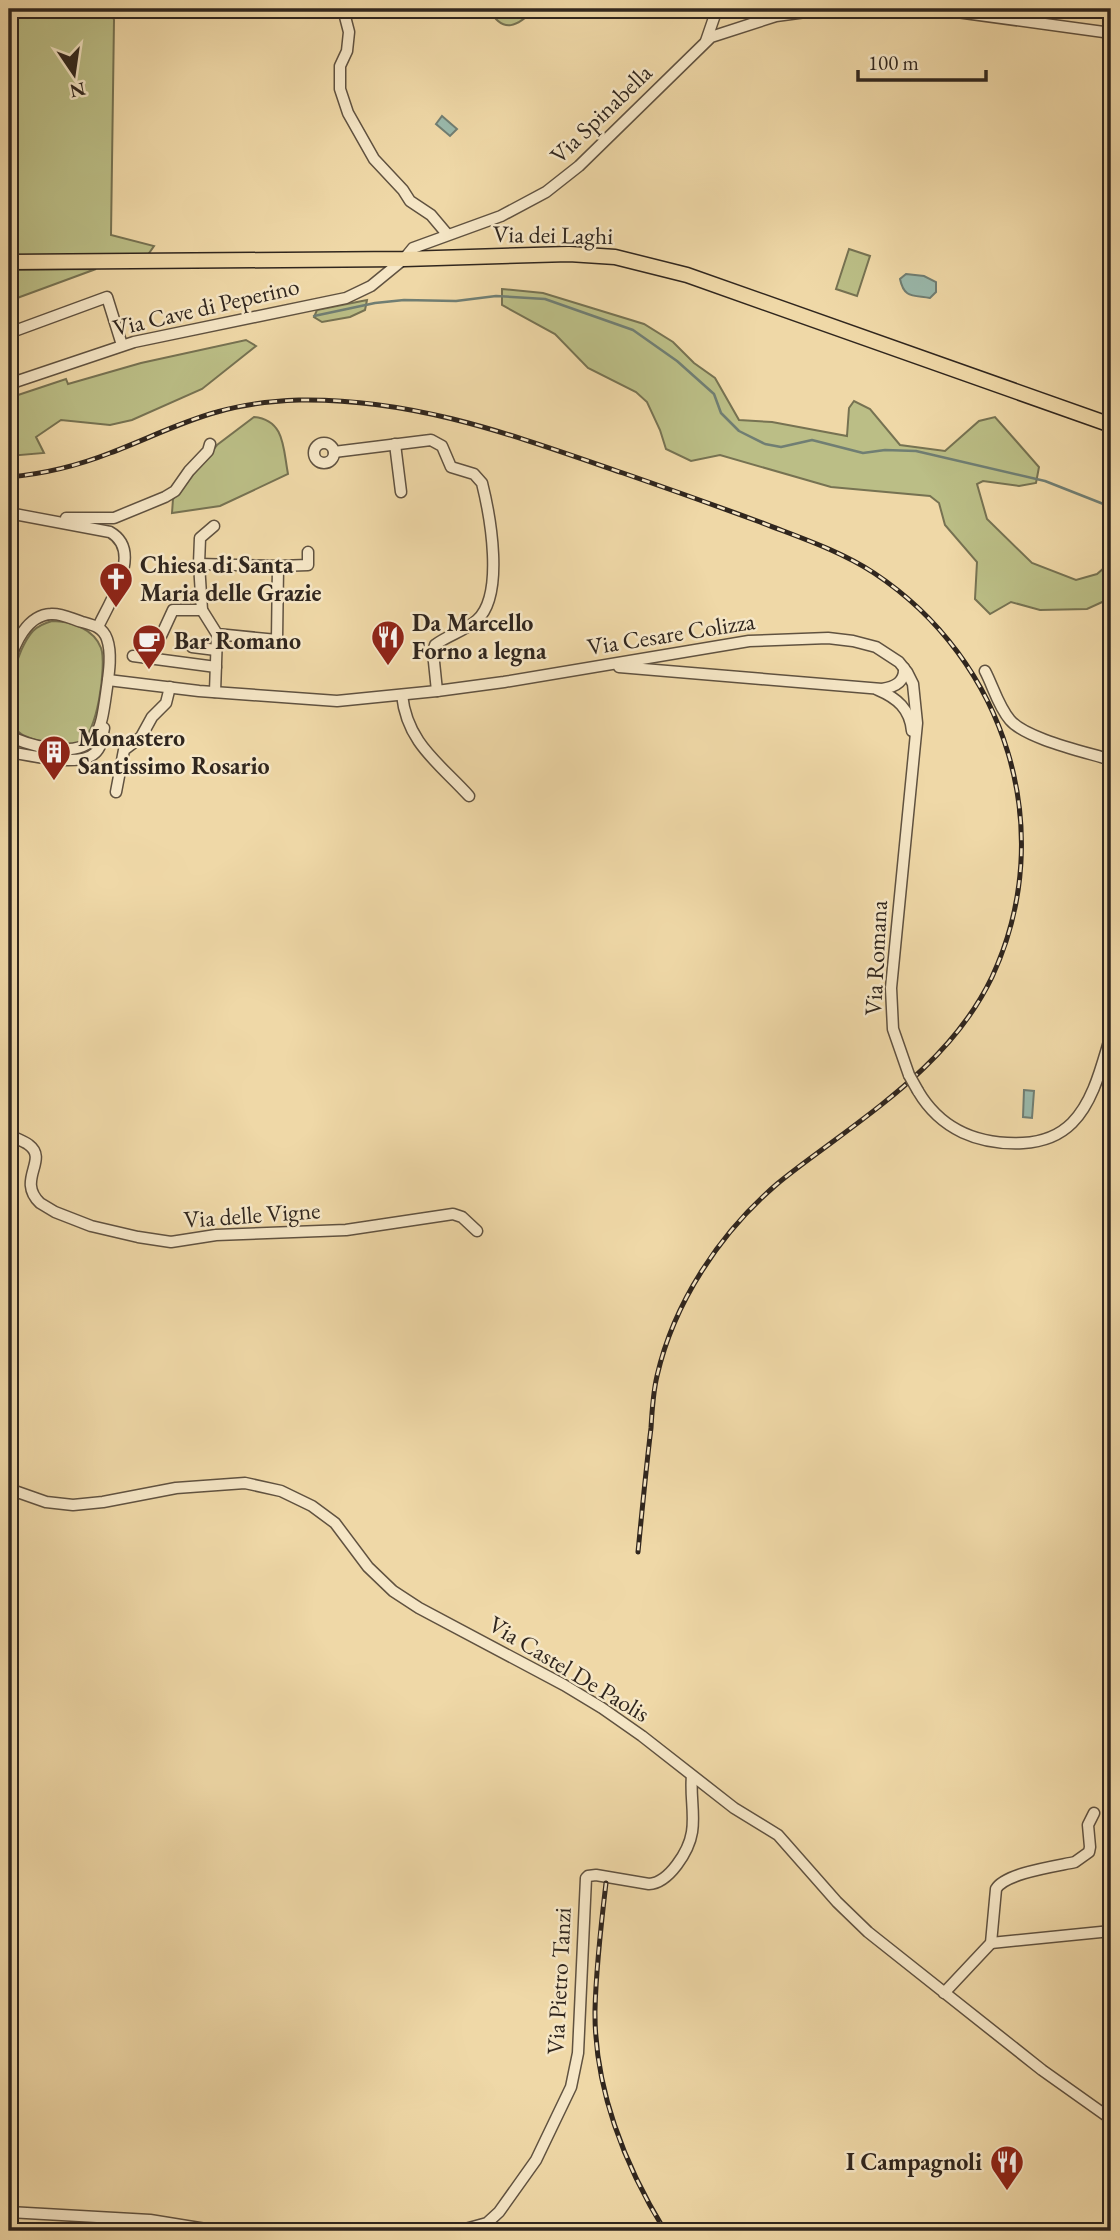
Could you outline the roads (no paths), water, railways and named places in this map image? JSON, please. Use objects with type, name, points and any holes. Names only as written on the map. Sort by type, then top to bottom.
[{"type":"main road","name":"Via dei Laghi","points":[[9,262],[404,260],[569,254],[607,256],[687,275],[1111,425]]},
{"type":"street","points":[[343,9],[349,32],[347,51],[340,66],[340,89],[348,113],[374,159],[410,201],[431,215],[447,234]]},
{"type":"street","points":[[706,41],[717,9]]},
{"type":"street","name":"Via Spinabella","points":[[404,260],[413,248],[514,211],[553,187],[598,147],[706,41],[721,33],[768,18],[828,9]]},
{"type":"street","points":[[935,9],[1111,33]]},
{"type":"street","name":"Via Cave di Peperino","points":[[9,384],[122,345],[346,298],[371,286],[404,260]]},
{"type":"street","points":[[9,333],[107,297],[122,345]]},
{"type":"street","points":[[334,452],[435,441],[444,449],[451,467],[474,474],[480,480],[484,490],[493,560],[492,591],[480,618],[435,645],[433,652],[437,691]]},
{"type":"street","points":[[57,522],[63,518],[114,517],[165,497],[175,491],[208,451],[210,444]]},
{"type":"street","points":[[395,444],[401,492]]},
{"type":"street","points":[[9,513],[110,532],[120,539],[124,545],[126,563],[98,627]]},
{"type":"street","points":[[214,526],[200,538],[199,564],[202,610],[217,634],[215,692]]},
{"type":"street","points":[[199,564],[308,565],[308,552]]},
{"type":"street","points":[[217,634],[277,640],[278,566]]},
{"type":"street","points":[[160,636],[173,610],[202,610]]},
{"type":"street","points":[[9,664],[16,644],[26,628],[41,616],[60,614],[98,627],[103,631],[108,643],[110,680],[101,744],[92,756],[67,760],[9,751]]},
{"type":"street","name":"Via Cesare Colizza","points":[[110,680],[215,692],[337,701],[437,691],[773,639],[828,638],[876,647],[892,656],[904,668]]},
{"type":"street","points":[[192,648],[216,650]]},
{"type":"street","points":[[671,671],[671,659],[682,652]]},
{"type":"street","points":[[133,656],[216,667]]},
{"type":"street","points":[[599,667],[875,689],[887,688],[900,682],[904,676],[904,668]]},
{"type":"street","name":"Via Romana","points":[[904,668],[912,684],[917,723],[891,988],[893,1029],[909,1075],[918,1091],[937,1116],[974,1138],[1005,1143],[1029,1143],[1047,1139],[1063,1131],[1076,1119],[1095,1085],[1111,1035]]},
{"type":"street","points":[[985,671],[1008,718],[1017,726],[1053,742],[1111,760]]},
{"type":"street","points":[[9,735],[54,749],[75,750],[87,746],[99,729],[110,680]]},
{"type":"street","points":[[117,792],[124,750],[141,737],[152,717],[166,703],[170,687]]},
{"type":"street","name":"Via Romana","points":[[875,689],[893,697],[906,709],[911,724],[913,757]]},
{"type":"street","points":[[402,695],[404,715],[418,743],[469,796]]},
{"type":"street","name":"Via delle Vigne","points":[[9,1135],[29,1145],[36,1153],[30,1181],[34,1196],[47,1208],[80,1222],[127,1235],[183,1241],[216,1235],[346,1230],[453,1214],[462,1217],[477,1231]]},
{"type":"street","name":"Via Castel De Paolis","points":[[9,1489],[46,1502],[73,1505],[183,1487],[249,1483],[281,1491],[313,1506],[330,1518],[368,1567],[408,1601],[602,1708],[734,1808],[778,1835],[848,1913],[1042,2070],[1111,2119]]},
{"type":"street","name":"Via Pietro Tanzi","points":[[458,2231],[487,2223],[499,2212],[536,2160],[571,2087],[578,2053],[586,1878],[588,1875],[596,1875],[651,1884],[665,1878],[691,1836],[692,1776]]},
{"type":"street","points":[[944,1993],[991,1942],[996,1889],[999,1883],[1075,1862],[1084,1857],[1089,1853],[1088,1825],[1094,1813]]},
{"type":"street","points":[[991,1942],[1111,1931]]},
{"type":"street","points":[[9,2212],[150,2220],[218,2231]]},
{"type":"waterway","points":[[314,316],[375,303],[404,300],[456,301],[496,296],[545,299],[633,330],[677,361],[714,394],[721,413],[739,431],[765,444],[781,447],[812,440],[863,453],[885,450],[916,451],[1045,481],[1111,507]]},
{"type":"railway","points":[[9,477],[47,472],[85,462],[190,421],[247,405],[299,400],[342,401],[424,412],[504,433],[583,459],[760,522],[847,557],[874,573],[920,609],[958,652],[987,701],[1008,753],[1019,808],[1021,865],[1012,921],[992,977],[978,1003],[944,1048],[903,1087],[756,1203],[718,1247],[702,1271],[675,1322],[657,1376],[638,1552]]},
{"type":"railway","points":[[606,1883],[595,2010],[600,2068],[606,2097],[625,2153],[665,2231]]},
{"type":"place","name":"Chiesa di Santa Maria delle Grazie","points":[[116,609]]},
{"type":"place","name":"Da Marcello Forno a legna","points":[[388,667]]},
{"type":"place","name":"Bar Romano","points":[[149,671]]},
{"type":"place","name":"Monastero Santissimo Rosario","points":[[54,782]]},
{"type":"place","name":"I Campagnoli","points":[[1007,2192]]}]
